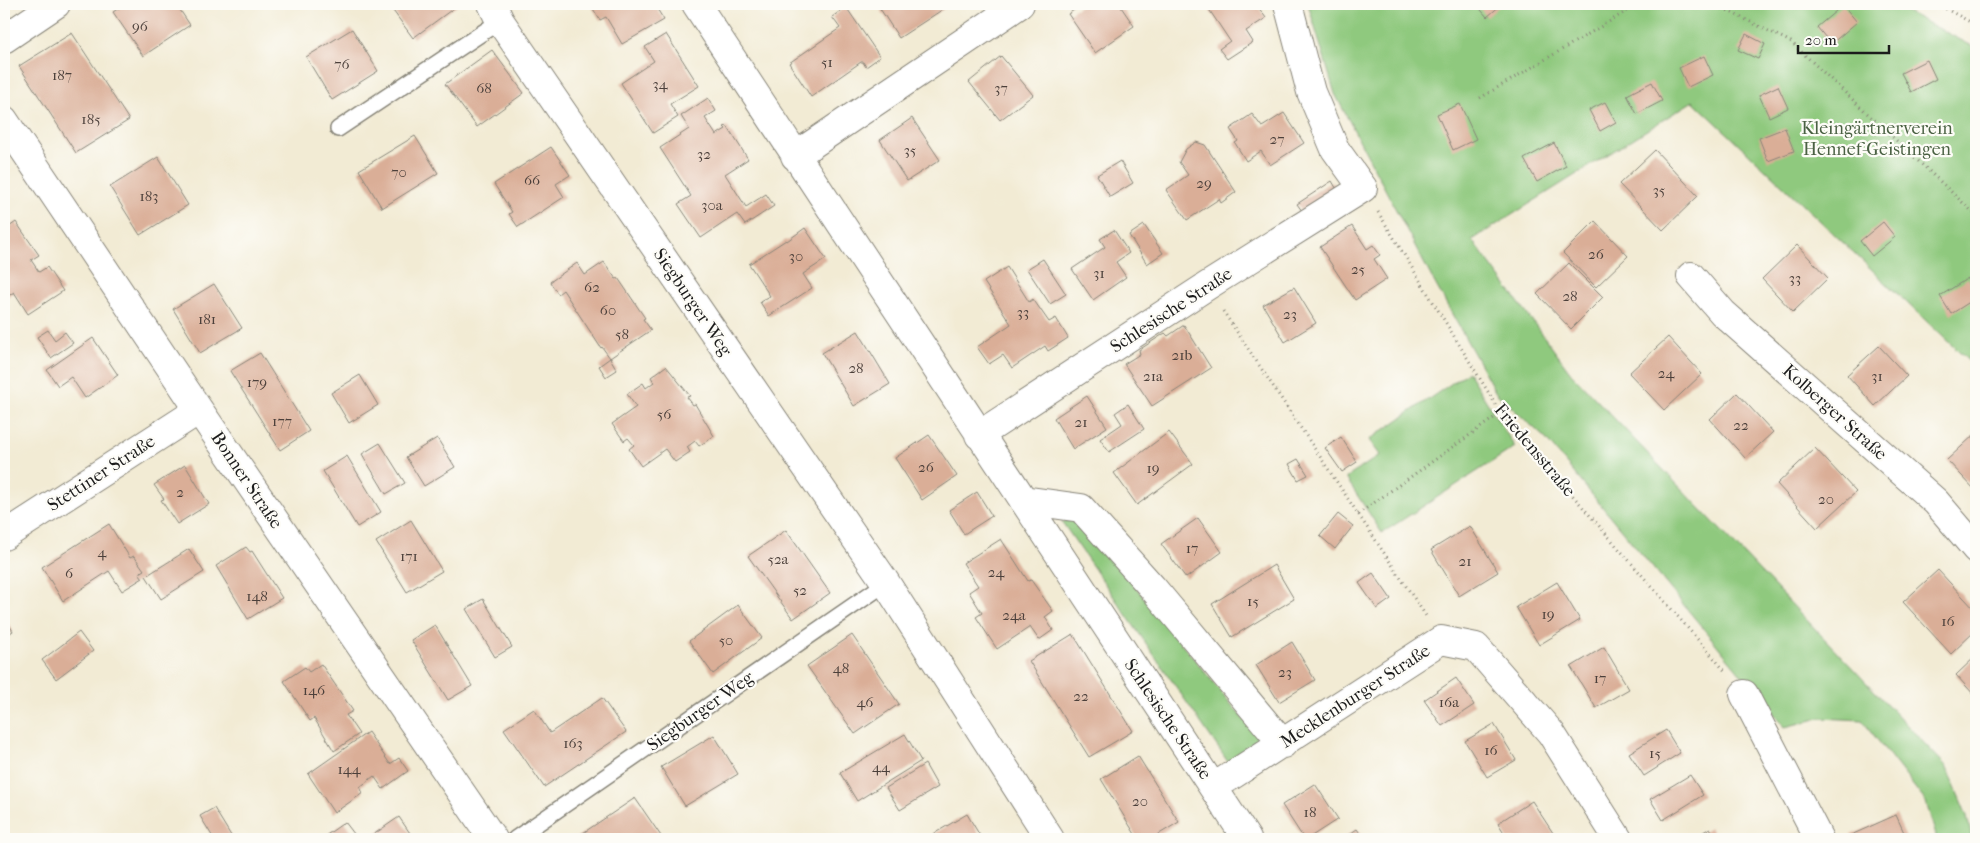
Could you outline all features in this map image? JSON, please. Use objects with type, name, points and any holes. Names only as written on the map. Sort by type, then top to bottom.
[{"type":"street","points":[[4,39],[56,4]]},
{"type":"street","name":"Schlesische Straße","points":[[696,4],[1247,839]]},
{"type":"street","points":[[795,156],[1020,4]]},
{"type":"street","points":[[1288,4],[1311,92],[1335,149],[1363,188]]},
{"type":"street","name":"Siegburger Weg","points":[[496,12],[886,584],[1050,839]]},
{"type":"street","name":"Bonner Straße","points":[[4,120],[199,410],[492,839]]},
{"type":"street","name":"Schlesische Straße","points":[[979,435],[1207,286],[1363,188]]},
{"type":"street","name":"Kolberger Straße","points":[[1691,276],[1723,313],[1936,502],[1976,549]]},
{"type":"street","name":"Stettiner Straße","points":[[4,536],[199,410]]},
{"type":"street","points":[[1022,500],[1081,508],[1158,594],[1283,744]]},
{"type":"street","name":"Mecklenburger Straße","points":[[1214,788],[1441,640],[1476,647],[1551,733],[1618,839]]},
{"type":"street","points":[[1744,694],[1819,839]]},
{"type":"lane","name":"Siegburger Weg","points":[[338,129],[496,12]]},
{"type":"lane","name":"Siegburger Weg","points":[[515,839],[886,584]]},
{"type":"path","points":[[1480,98],[1639,4]]},
{"type":"path","points":[[1714,4],[1791,42],[1976,215]]},
{"type":"path","points":[[1937,4],[1976,25]]},
{"type":"path","name":"Friedensstraße","points":[[1363,188],[1501,413],[1744,694]]},
{"type":"path","points":[[1207,286],[1441,640]]},
{"type":"path","points":[[1358,514],[1501,413]]},
{"type":"green space","name":"Kleingärtnerverein Hennef-Geistingen","points":[[1308,4],[1892,4],[1976,48],[1976,368],[1693,101],[1472,240],[1571,373],[1946,766],[1967,816],[1972,839],[1937,839],[1926,802],[1862,720],[1820,718],[1785,727],[1545,438],[1496,393],[1432,278],[1335,94]]},
{"type":"green space","points":[[1468,372],[1515,447],[1382,533],[1346,478],[1380,455],[1369,440]]},
{"type":"green space","points":[[1074,519],[1106,551],[1262,742],[1228,762],[1062,522]]},
{"type":"building","points":[[125,4],[176,4],[190,25],[143,56],[113,12]]},
{"type":"building","points":[[388,4],[457,4],[458,5],[413,38]]},
{"type":"building","points":[[590,4],[654,4],[664,20],[622,44],[606,17],[600,20]]},
{"type":"building","points":[[877,4],[951,4],[899,38]]},
{"type":"building","points":[[1083,4],[1119,4],[1134,26],[1095,53],[1068,14]]},
{"type":"building","points":[[1213,4],[1256,4],[1266,18],[1246,31],[1253,42],[1227,59],[1219,49],[1230,41],[1208,8]]},
{"type":"building","points":[[1476,4],[1502,4],[1487,17]]},
{"type":"building","points":[[1843,5],[1857,22],[1831,44],[1817,27]]},
{"type":"building","points":[[846,7],[880,57],[866,67],[861,62],[811,97],[789,63],[840,28],[832,17]]},
{"type":"building","points":[[352,29],[378,71],[332,100],[306,57]]},
{"type":"building","points":[[72,33],[129,120],[76,153],[19,66]]},
{"type":"building","points":[[666,34],[699,86],[670,104],[678,117],[653,133],[621,83],[654,61],[645,47]]},
{"type":"building","points":[[1746,34],[1765,44],[1758,59],[1738,50]]},
{"type":"building","points":[[492,50],[524,93],[477,127],[445,84]]},
{"type":"building","points":[[1001,56],[1033,95],[1000,120],[969,82]]},
{"type":"building","points":[[1704,56],[1713,75],[1688,87],[1679,68]]},
{"type":"building","points":[[1927,60],[1936,79],[1911,92],[1901,73]]},
{"type":"building","points":[[1652,82],[1662,101],[1637,114],[1627,95]]},
{"type":"building","points":[[1778,86],[1788,108],[1769,117],[1759,95]]},
{"type":"building","points":[[708,98],[716,111],[705,118],[716,135],[726,129],[724,127],[727,126],[748,159],[725,174],[746,207],[766,194],[774,206],[745,225],[737,214],[701,238],[678,204],[691,196],[660,148],[689,129],[681,116]]},
{"type":"building","points":[[1605,102],[1616,122],[1600,131],[1589,110]]},
{"type":"building","points":[[1460,104],[1476,139],[1453,150],[1437,114]]},
{"type":"building","points":[[1284,113],[1304,143],[1270,165],[1261,151],[1246,161],[1235,143],[1238,141],[1230,129],[1252,114],[1262,127]]},
{"type":"building","points":[[912,118],[940,160],[907,181],[880,140]]},
{"type":"building","points":[[1785,128],[1794,151],[1768,161],[1759,138]]},
{"type":"building","points":[[415,136],[438,173],[382,208],[359,170]]},
{"type":"building","points":[[1196,142],[1205,145],[1236,192],[1221,203],[1219,199],[1187,220],[1166,190],[1188,175],[1179,162],[1186,149]]},
{"type":"building","points":[[1554,143],[1566,166],[1537,182],[1524,159]]},
{"type":"building","points":[[551,147],[570,175],[556,184],[564,197],[518,227],[509,214],[512,212],[494,184]]},
{"type":"building","points":[[1655,150],[1698,196],[1663,230],[1619,184]]},
{"type":"building","points":[[158,157],[188,205],[140,235],[110,187]]},
{"type":"building","points":[[1120,161],[1133,183],[1110,197],[1097,175]]},
{"type":"building","points":[[1332,181],[1339,193],[1305,215],[1297,204]]},
{"type":"building","points":[[4,220],[9,227],[16,222],[39,255],[31,260],[39,272],[47,267],[63,291],[28,314],[14,292],[4,299]]},
{"type":"building","points":[[1595,221],[1628,256],[1596,287],[1563,253]]},
{"type":"building","points":[[1883,222],[1895,237],[1872,256],[1860,241]]},
{"type":"building","points":[[1144,225],[1163,253],[1147,264],[1129,235]]},
{"type":"building","points":[[1352,226],[1367,249],[1373,245],[1380,255],[1374,259],[1387,279],[1355,300],[1320,247]]},
{"type":"building","points":[[805,228],[826,259],[803,274],[812,288],[769,316],[760,302],[770,296],[749,264]]},
{"type":"building","points":[[1114,230],[1129,253],[1116,262],[1126,277],[1093,300],[1072,269],[1105,247],[1100,239]]},
{"type":"building","points":[[1797,245],[1828,278],[1793,312],[1762,279]]},
{"type":"building","points":[[1043,259],[1066,294],[1050,304],[1027,269]]},
{"type":"building","points":[[604,262],[616,279],[618,278],[651,330],[610,358],[601,348],[563,290],[558,294],[550,282],[577,263],[585,275]]},
{"type":"building","points":[[1569,263],[1603,297],[1571,329],[1537,294]]},
{"type":"building","points":[[1007,267],[1029,302],[1033,299],[1049,322],[1056,318],[1068,338],[1048,351],[1045,346],[1012,368],[1003,355],[989,364],[977,347],[1011,324],[984,282]]},
{"type":"building","points":[[1968,278],[1976,291],[1976,298],[1951,314],[1940,296]]},
{"type":"building","points":[[214,284],[242,328],[200,353],[173,309]]},
{"type":"building","points":[[1294,287],[1316,323],[1285,342],[1263,305]]},
{"type":"building","points":[[1184,325],[1211,368],[1152,406],[1124,364],[1140,354],[1139,350],[1165,333],[1168,336]]},
{"type":"building","points":[[48,330],[55,340],[65,332],[73,343],[51,358],[37,337]]},
{"type":"building","points":[[858,331],[890,384],[854,406],[822,353]]},
{"type":"building","points":[[1668,337],[1702,374],[1664,410],[1629,373]]},
{"type":"building","points":[[93,338],[118,375],[85,398],[71,377],[58,386],[47,370]]},
{"type":"building","points":[[1879,346],[1907,376],[1875,406],[1847,375]]},
{"type":"building","points":[[260,353],[309,431],[280,450],[230,371]]},
{"type":"building","points":[[610,358],[617,370],[606,377],[599,366]]},
{"type":"building","points":[[666,366],[690,396],[687,397],[693,405],[695,404],[714,436],[699,446],[695,441],[687,447],[690,452],[675,462],[665,449],[641,466],[629,449],[634,445],[628,438],[624,441],[612,424],[636,407],[627,394],[643,383],[646,388],[654,382],[651,377]]},
{"type":"building","points":[[360,375],[378,405],[349,423],[331,393]]},
{"type":"building","points":[[1737,393],[1773,432],[1745,458],[1710,419]]},
{"type":"building","points":[[1087,396],[1107,427],[1073,449],[1054,418]]},
{"type":"building","points":[[1128,404],[1144,429],[1109,452],[1100,439],[1122,424],[1115,413]]},
{"type":"building","points":[[1169,432],[1193,464],[1137,505],[1114,473]]},
{"type":"building","points":[[1976,433],[1976,491],[1947,460]]},
{"type":"building","points":[[929,435],[957,476],[922,500],[895,458]]},
{"type":"building","points":[[1341,437],[1357,462],[1342,472],[1325,448]]},
{"type":"building","points":[[437,438],[455,467],[424,486],[406,457]]},
{"type":"building","points":[[380,443],[405,483],[386,494],[362,454]]},
{"type":"building","points":[[1815,448],[1856,492],[1817,528],[1777,484]]},
{"type":"building","points":[[347,456],[381,512],[357,527],[323,471]]},
{"type":"building","points":[[1298,459],[1308,475],[1298,480],[1289,464]]},
{"type":"building","points":[[185,465],[209,504],[177,524],[161,500],[164,499],[154,485]]},
{"type":"building","points":[[977,492],[992,516],[964,534],[949,510]]},
{"type":"building","points":[[1338,514],[1353,526],[1335,549],[1320,536]]},
{"type":"building","points":[[1198,518],[1222,552],[1186,578],[1161,544]]},
{"type":"building","points":[[411,520],[442,571],[407,592],[376,542]]},
{"type":"building","points":[[109,524],[130,558],[134,556],[144,570],[139,573],[143,578],[122,591],[109,571],[63,601],[42,567]]},
{"type":"building","points":[[1470,526],[1498,572],[1459,596],[1431,550]]},
{"type":"building","points":[[786,530],[830,593],[793,619],[748,556]]},
{"type":"building","points":[[1001,539],[1028,581],[1031,580],[1053,611],[1045,617],[1053,630],[1039,640],[1030,627],[997,649],[976,617],[982,613],[969,592],[978,586],[963,563]]},
{"type":"building","points":[[246,547],[250,552],[252,551],[282,598],[248,619],[216,566]]},
{"type":"building","points":[[189,549],[204,572],[161,599],[146,576]]},
{"type":"building","points":[[1274,565],[1294,599],[1232,637],[1212,604]]},
{"type":"building","points":[[1938,570],[1976,611],[1976,630],[1951,654],[1903,602]]},
{"type":"building","points":[[1373,573],[1391,599],[1377,609],[1359,583]]},
{"type":"building","points":[[1557,582],[1580,620],[1539,645],[1516,607]]},
{"type":"building","points":[[483,599],[512,647],[495,657],[466,609]]},
{"type":"building","points":[[738,605],[762,638],[713,674],[689,641]]},
{"type":"building","points":[[4,617],[13,631],[4,637]]},
{"type":"building","points":[[435,625],[472,686],[448,700],[411,640]]},
{"type":"building","points":[[79,632],[93,651],[56,679],[42,660]]},
{"type":"building","points":[[1073,634],[1133,731],[1089,757],[1029,661]]},
{"type":"building","points":[[852,635],[899,704],[855,734],[807,666]]},
{"type":"building","points":[[1292,642],[1315,680],[1279,702],[1256,665]]},
{"type":"building","points":[[1604,647],[1629,689],[1596,708],[1571,667]]},
{"type":"building","points":[[1976,656],[1976,697],[1956,675]]},
{"type":"building","points":[[321,664],[353,711],[346,715],[359,734],[334,751],[314,718],[310,721],[284,681],[305,667],[309,672]]},
{"type":"building","points":[[1456,678],[1474,705],[1442,726],[1424,700]]},
{"type":"building","points":[[602,698],[626,732],[544,787],[504,729],[534,709],[550,733]]},
{"type":"building","points":[[1494,724],[1516,760],[1487,777],[1465,741]]},
{"type":"building","points":[[1666,730],[1680,753],[1644,776],[1629,753]]},
{"type":"building","points":[[368,732],[390,764],[399,758],[408,771],[383,789],[374,776],[360,787],[363,793],[334,813],[308,774]]},
{"type":"building","points":[[905,734],[921,761],[857,801],[840,773]]},
{"type":"building","points":[[714,735],[738,774],[685,806],[661,767]]},
{"type":"building","points":[[1138,756],[1179,822],[1151,839],[1138,839],[1101,779]]},
{"type":"building","points":[[925,764],[938,787],[900,810],[886,788]]},
{"type":"building","points":[[1690,775],[1703,795],[1663,820],[1650,799]]},
{"type":"building","points":[[1315,784],[1338,819],[1307,839],[1304,839],[1282,805]]},
{"type":"building","points":[[635,798],[663,839],[574,839]]},
{"type":"building","points":[[1532,801],[1557,839],[1508,839],[1498,823]]},
{"type":"building","points":[[214,808],[233,839],[214,839],[200,816]]},
{"type":"building","points":[[967,814],[982,839],[925,839]]},
{"type":"building","points":[[1896,815],[1907,839],[1853,839],[1851,835]]},
{"type":"building","points":[[399,817],[414,839],[367,839]]},
{"type":"building","points":[[345,822],[358,839],[321,839]]},
{"type":"building","points":[[1710,828],[1717,839],[1691,839]]},
{"type":"building","points":[[1357,829],[1364,839],[1342,839]]}]
